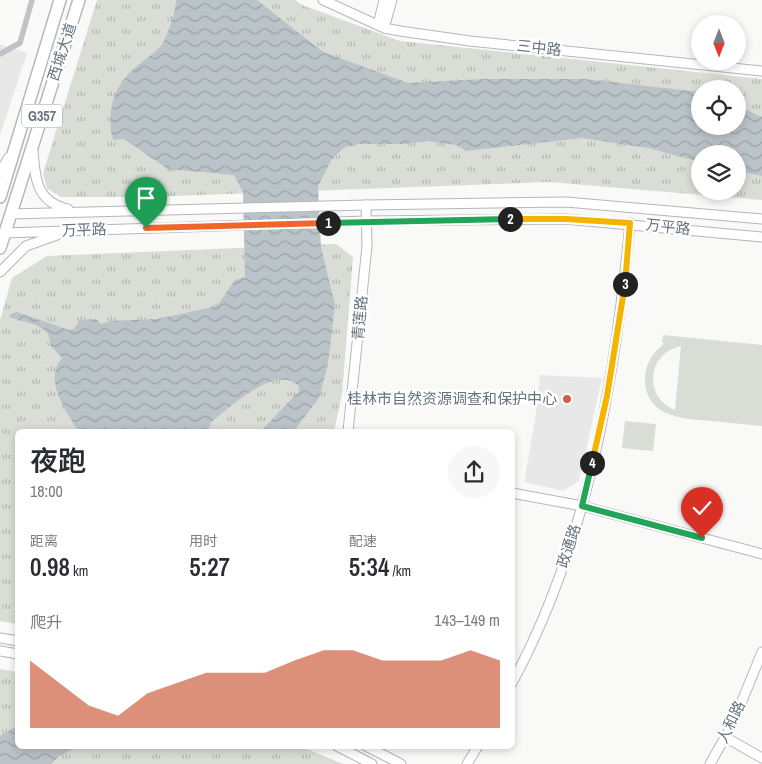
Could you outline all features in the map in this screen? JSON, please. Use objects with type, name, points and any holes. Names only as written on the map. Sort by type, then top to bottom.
[{"type":"highway","name":"西城大道","points":[[0,197],[60,0]]},
{"type":"highway","name":"西城大道","points":[[0,248],[5,214],[33,144],[79,0]]},
{"type":"main road","name":"三中路","points":[[323,0],[381,26],[470,41],[762,71]]},
{"type":"main road","points":[[381,26],[384,0]]},
{"type":"main road","points":[[381,26],[392,0]]},
{"type":"main road","points":[[33,144],[36,182],[40,192],[59,207],[80,212]]},
{"type":"main road","points":[[0,172],[16,146]]},
{"type":"main road","name":"万平路","points":[[5,214],[366,204],[566,202],[762,219]]},
{"type":"main road","name":"青莲路","points":[[348,429],[366,246],[366,204]]},
{"type":"main road","name":"万平路","points":[[2,233],[366,221],[566,219],[630,223],[762,237]]},
{"type":"main road","name":"政通路","points":[[515,678],[530,651],[560,577],[582,506],[607,396],[620,321],[630,223]]},
{"type":"main road","points":[[0,272],[26,246],[72,230]]},
{"type":"main road","points":[[515,495],[582,506],[762,554]]},
{"type":"main road","points":[[0,638],[15,640]]},
{"type":"main road","points":[[0,651],[15,654]]},
{"type":"main road","name":"人和路","points":[[710,764],[725,737],[762,652]]},
{"type":"main road","points":[[725,737],[762,758]]},
{"type":"main road","points":[[343,749],[372,764]]},
{"type":"main road","points":[[372,749],[401,764]]},
{"type":"main road","points":[[467,764],[476,749]]},
{"type":"street","points":[[0,54],[20,43],[32,0]]},
{"type":"shaded area","points":[[0,44],[27,53],[0,135]]},
{"type":"shaded area","points":[[540,375],[602,378],[579,481],[563,491],[524,482],[535,420]]},
{"type":"green space","points":[[97,0],[295,0],[302,5],[400,41],[762,79],[762,200],[746,199],[746,145],[691,145],[691,194],[549,182],[145,197],[61,197],[47,188],[43,173]]},
{"type":"green space","points":[[336,244],[353,257],[342,394],[334,429],[15,429],[15,624],[0,621],[0,320],[12,278],[47,256]]},
{"type":"green space","points":[[663,335],[762,345],[762,426],[689,419],[678,417],[659,408],[651,401],[647,392],[645,374],[653,354],[665,343],[662,343]],"holes":[[[681,346],[675,410],[665,404],[658,396],[653,376],[661,357],[670,350]]]},
{"type":"green space","points":[[625,421],[656,424],[653,451],[622,448]]},
{"type":"green space","points":[[0,669],[15,672],[15,749],[307,749],[343,764],[0,764]]},
{"type":"water","points":[[176,0],[257,0],[323,52],[408,83],[483,79],[585,79],[691,91],[691,135],[746,135],[746,110],[762,117],[762,176],[746,173],[746,145],[691,145],[691,160],[648,148],[582,138],[466,151],[456,145],[428,141],[402,144],[359,144],[345,147],[332,159],[318,186],[321,247],[335,305],[328,364],[319,398],[296,429],[263,429],[299,391],[298,385],[288,380],[277,380],[253,390],[241,398],[211,422],[209,429],[77,429],[58,395],[56,386],[55,376],[62,358],[51,346],[48,334],[43,329],[9,317],[11,314],[17,312],[69,330],[74,329],[80,320],[96,319],[101,324],[111,321],[157,319],[217,306],[235,280],[245,277],[243,192],[234,175],[168,169],[124,139],[113,140],[110,116],[116,92],[129,74],[160,47],[171,25]]},
{"type":"water","points":[[15,727],[15,749],[73,749],[59,756],[51,764],[0,764],[0,736]]},
{"type":"place","name":"桂林市自然资源调查和保护中心","points":[[567,399]]},
{"type":"route","points":[[146,228],[366,221],[566,219],[630,223],[622,312],[607,396],[582,506],[702,538]]}]
